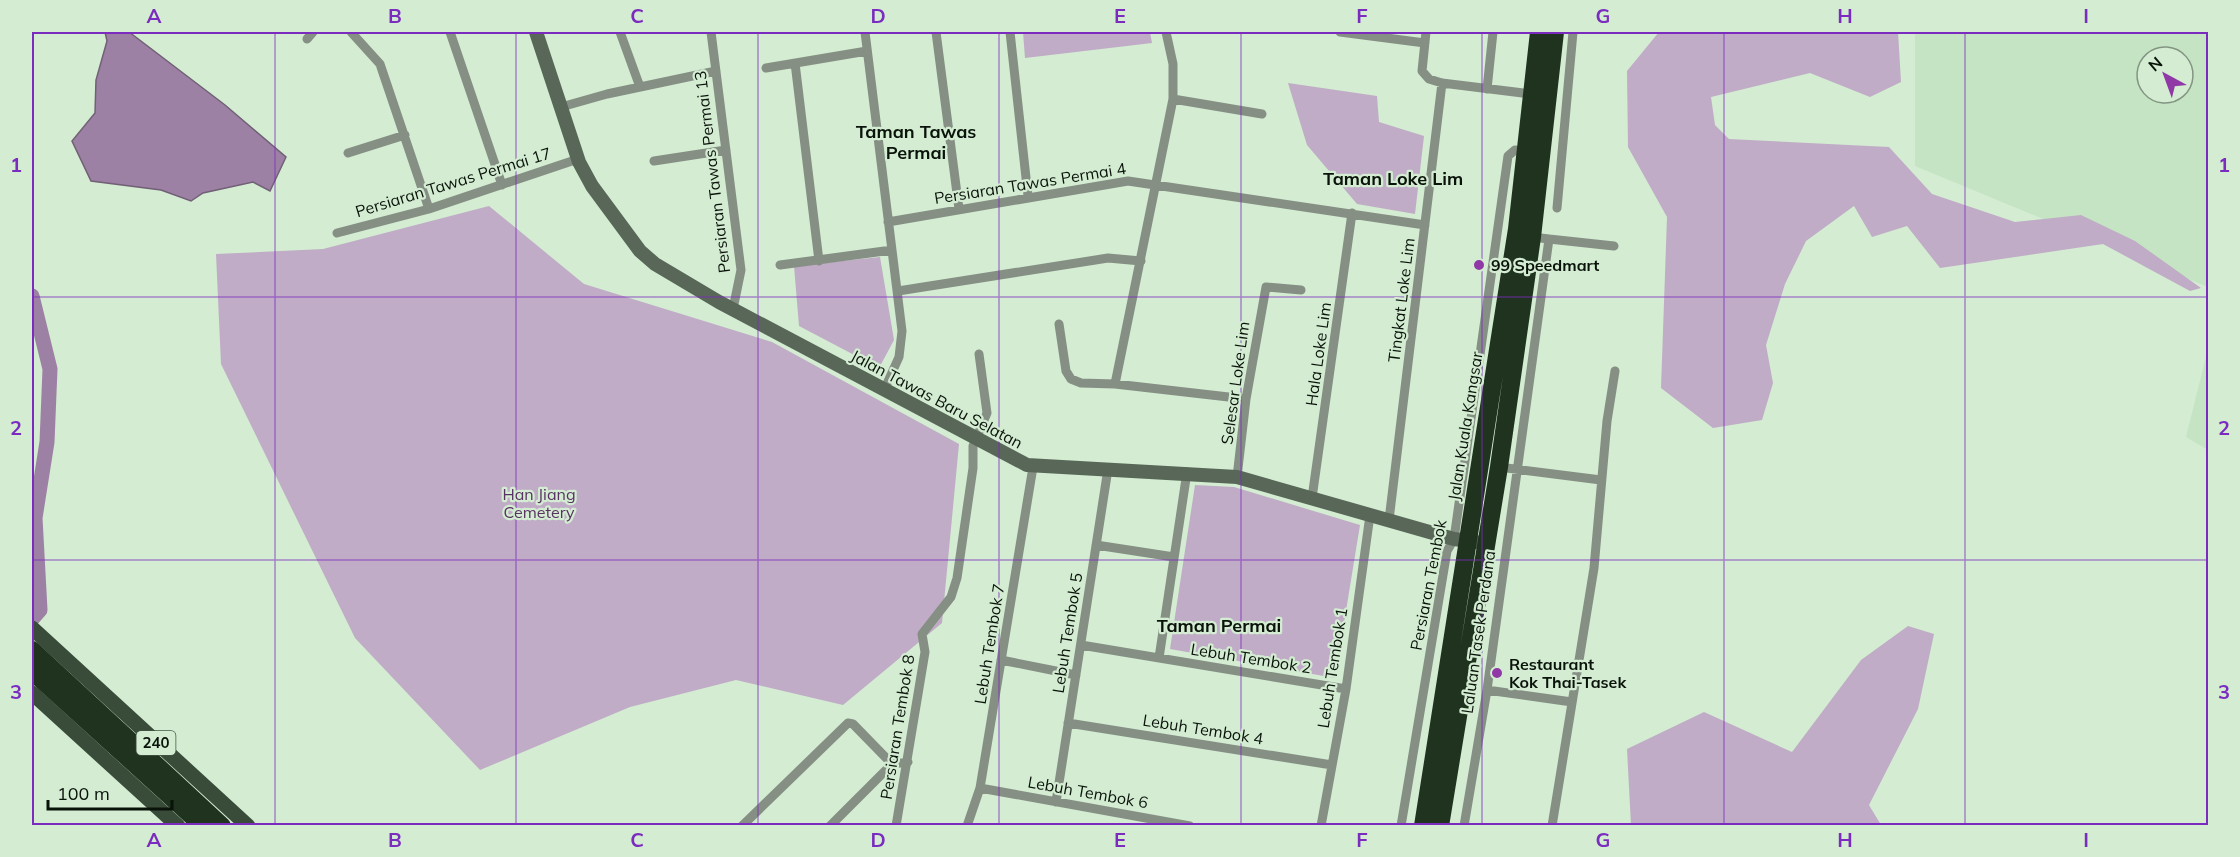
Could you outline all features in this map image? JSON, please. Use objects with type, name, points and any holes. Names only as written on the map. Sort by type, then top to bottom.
[{"type":"highway","name":"Jalan Kuala Kangsar","points":[[1423,825],[1516,229],[1539,32]]},
{"type":"highway","name":"Jalan Kuala Kangsar","points":[[1440,825],[1449,774],[1468,541],[1507,468],[1541,238],[1538,188],[1561,53],[1555,32]]},
{"type":"highway","points":[[32,650],[47,681],[203,825]]},
{"type":"highway","points":[[32,671],[222,825]]},
{"type":"highway","points":[[1426,801],[1432,796],[1441,778],[1449,774],[1441,766],[1440,747],[1436,742]]},
{"type":"main road","name":"240","points":[[32,628],[47,681],[248,825]]},
{"type":"main road","points":[[47,681],[178,825]]},
{"type":"street","points":[[351,32],[380,64],[429,209]]},
{"type":"street","points":[[450,32],[502,185]]},
{"type":"street","name":"Jalan Tawas Baru Selatan","points":[[536,32],[578,159],[592,186],[640,251],[655,264],[733,309],[975,438],[1033,466],[1187,472],[1238,477],[1468,541]]},
{"type":"street","points":[[620,32],[640,87]]},
{"type":"street","name":"Persiaran Tawas Permai 13","points":[[711,32],[741,270],[733,309]]},
{"type":"street","points":[[865,32],[898,291],[902,343],[899,357],[885,388]]},
{"type":"street","points":[[936,32],[959,209]]},
{"type":"street","points":[[1010,32],[1028,196]]},
{"type":"street","points":[[1115,384],[1173,99],[1173,64],[1166,32]]},
{"type":"street","points":[[1340,32],[1425,42]]},
{"type":"street","points":[[1426,32],[1422,71],[1424,76],[1442,83],[1531,94]]},
{"type":"street","points":[[1486,89],[1493,32]]},
{"type":"street","points":[[1557,208],[1561,53],[1573,32]]},
{"type":"street","points":[[766,68],[867,51]]},
{"type":"street","points":[[795,63],[819,261]]},
{"type":"street","points":[[561,107],[640,87],[716,72]]},
{"type":"street","name":"Tingkat Loke Lim","points":[[1389,520],[1442,83]]},
{"type":"street","points":[[1173,99],[1262,114]]},
{"type":"street","points":[[348,153],[405,135]]},
{"type":"street","points":[[654,161],[726,150]]},
{"type":"street","name":"Persiaran Tawas Permai 17","points":[[337,233],[429,209],[578,159]]},
{"type":"street","name":"Persiaran Tawas Permai 4","points":[[888,222],[1116,182],[1157,184],[1425,225]]},
{"type":"street","points":[[1538,188],[1558,193]]},
{"type":"street","name":"Hala Loke Lim","points":[[1312,498],[1352,213]]},
{"type":"street","points":[[1541,238],[1614,246]]},
{"type":"street","points":[[780,265],[892,250]]},
{"type":"street","points":[[898,291],[1108,258],[1141,261]]},
{"type":"street","name":"Selesar Loke Lim","points":[[1238,477],[1246,399],[1264,293],[1269,285],[1301,290]]},
{"type":"street","points":[[1059,324],[1066,371],[1071,379],[1081,383],[1115,384],[1246,399]]},
{"type":"street","points":[[975,438],[987,413],[979,354]]},
{"type":"street","points":[[1552,825],[1594,568],[1601,480],[1615,370]]},
{"type":"street","name":"Persiaran Tembok 8","points":[[896,825],[925,652],[922,634],[951,597],[957,578],[975,438]]},
{"type":"street","name":"Lebuh Tembok 7","points":[[967,825],[980,788],[1033,466]]},
{"type":"street","points":[[1507,468],[1601,480]]},
{"type":"street","name":"Laluan Tasek Perdana","points":[[1464,825],[1486,690],[1507,468]]},
{"type":"street","name":"Lebuh Tembok 5","points":[[1056,802],[1108,469]]},
{"type":"street","points":[[1159,658],[1187,472]]},
{"type":"street","name":"Lebuh Tembok 1","points":[[1321,825],[1346,689],[1370,515]]},
{"type":"street","name":"Persiaran Tembok","points":[[1401,825],[1447,551],[1468,541]]},
{"type":"street","points":[[1096,545],[1174,557]]},
{"type":"street","name":"Lebuh Tembok 2","points":[[1081,645],[1346,689]]},
{"type":"street","points":[[1001,660],[1076,675]]},
{"type":"street","points":[[1486,690],[1572,702]]},
{"type":"street","points":[[742,825],[848,723],[853,724],[892,764]]},
{"type":"street","name":"Lebuh Tembok 4","points":[[1068,723],[1332,765]]},
{"type":"street","points":[[830,825],[892,764],[908,762]]},
{"type":"street","points":[[1449,774],[1471,777]]},
{"type":"street","name":"Lebuh Tembok 6","points":[[980,788],[1190,825]]},
{"type":"shaded area","points":[[105,32],[129,32],[225,105],[286,157],[270,191],[253,182],[203,193],[191,201],[161,190],[91,181],[72,141],[95,113],[96,80],[107,41]]},
{"type":"shaded area","points":[[1915,32],[2208,32],[2208,287],[1915,166]]},
{"type":"shaded area","points":[[2208,349],[2208,450],[2186,437]]},
{"type":"green space","points":[[1023,32],[1150,32],[1152,43],[1025,58]]},
{"type":"green space","points":[[1659,32],[1898,32],[1901,82],[1870,97],[1810,73],[1711,97],[1715,125],[1729,139],[1889,147],[1932,194],[2015,222],[2081,215],[2135,241],[2201,288],[2190,291],[2103,244],[1940,268],[1907,226],[1872,237],[1854,206],[1806,241],[1785,284],[1766,345],[1773,383],[1762,420],[1713,428],[1661,388],[1667,217],[1628,147],[1627,71]]},
{"type":"green space","points":[[1288,83],[1377,96],[1379,122],[1424,136],[1415,214],[1357,204],[1307,145]]},
{"type":"green space","name":"Han Jiang Cemetery","points":[[489,206],[584,284],[772,342],[959,444],[942,623],[843,705],[736,680],[630,707],[480,770],[355,638],[221,364],[216,254],[323,249]]},
{"type":"green space","points":[[880,257],[894,340],[879,368],[799,326],[794,266]]},
{"type":"green space","points":[[1195,485],[1234,487],[1360,525],[1335,678],[1170,649]]},
{"type":"green space","points":[[1908,626],[1934,634],[1918,709],[1869,805],[1881,825],[1631,825],[1627,749],[1704,712],[1792,752],[1861,660]]},
{"type":"waterway","points":[[32,296],[50,369],[47,442],[35,518],[40,610],[32,619]]},
{"type":"place","name":"99 Speedmart","points":[[1479,265]]},
{"type":"place","name":"Restaurant Kok Thai-Tasek","points":[[1497,673]]},
{"type":"district","name":"Taman Tawas Permai","points":[[916,142]]},
{"type":"district","name":"Taman Loke Lim","points":[[1393,179]]},
{"type":"district","name":"Taman Permai","points":[[1219,626]]}]
